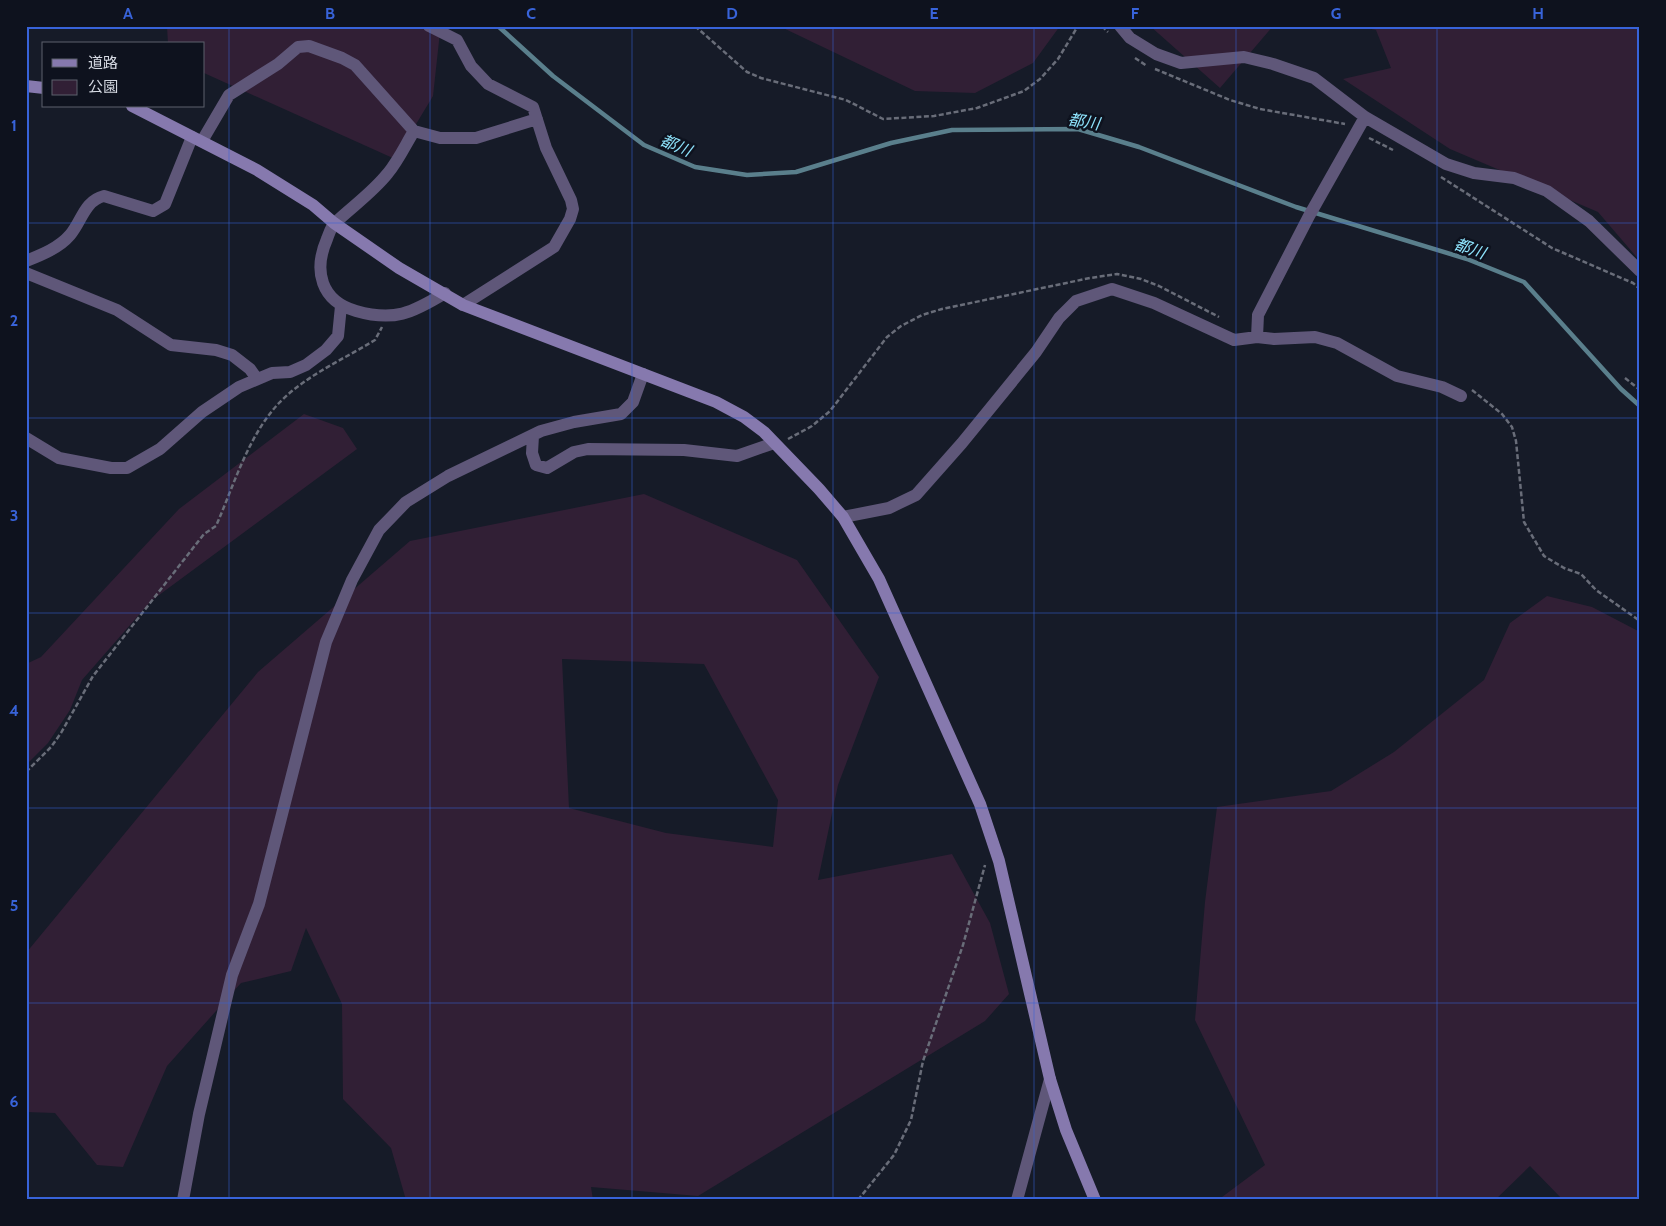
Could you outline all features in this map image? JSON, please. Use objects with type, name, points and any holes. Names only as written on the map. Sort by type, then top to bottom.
[{"type":"street","points":[[429,26],[447,33],[456,40],[470,66],[488,84],[533,107],[546,148],[571,200],[573,209],[570,219],[554,247],[463,304]]},
{"type":"street","points":[[1114,29],[1156,54],[1181,63],[1244,57],[1273,64],[1314,78],[1365,117],[1446,164],[1474,173],[1514,178],[1547,191],[1589,221],[1640,272]]},
{"type":"street","points":[[26,261],[58,246],[70,236],[89,204],[96,198],[104,196],[153,210],[165,204],[197,139],[229,95],[278,64],[298,47],[309,46],[342,58],[355,65],[414,131],[440,138],[476,138],[537,119]]},
{"type":"street","points":[[26,86],[42,88]]},
{"type":"street","points":[[136,108],[265,175],[313,205],[334,223],[400,268],[463,304],[716,402],[744,417],[774,443],[843,517],[878,579],[980,804],[999,861],[1050,1079],[1066,1130],[1095,1200]]},
{"type":"street","points":[[1257,337],[1258,315],[1309,216],[1365,117]]},
{"type":"street","points":[[414,131],[389,172],[350,212],[334,223],[321,255],[320,271],[332,299],[341,306],[376,317],[388,317],[414,310],[445,293]]},
{"type":"street","points":[[26,273],[117,310],[171,345],[216,350],[232,355],[250,369],[256,379]]},
{"type":"street","points":[[843,517],[889,508],[916,495],[962,443],[1036,352],[1059,318],[1076,301],[1112,289],[1154,303],[1234,340],[1257,337],[1274,339],[1315,337],[1337,343],[1397,376],[1465,392]]},
{"type":"street","points":[[26,438],[59,458],[111,468],[127,468],[160,449],[210,407],[239,387],[272,373],[290,372],[306,365],[326,350],[338,336],[341,306]]},
{"type":"street","points":[[183,1200],[199,1114],[232,975],[259,904],[326,642],[352,580],[379,530],[406,502],[448,476],[532,436],[574,422],[621,414],[633,402],[643,374]]},
{"type":"street","points":[[532,436],[532,453],[536,465],[548,468],[574,452],[588,449],[684,450],[737,456],[774,443]]},
{"type":"street","points":[[1017,1200],[1050,1079]]},
{"type":"path","points":[[695,26],[747,72],[761,78],[846,100],[884,119],[934,116],[977,108],[1024,91],[1040,78],[1058,58],[1078,26]]},
{"type":"path","points":[[1102,26],[1114,29]]},
{"type":"path","points":[[1134,57],[1178,80],[1230,100],[1281,114],[1351,126],[1357,132],[1401,154]]},
{"type":"path","points":[[1435,173],[1552,248],[1633,283],[1640,289]]},
{"type":"path","points":[[774,443],[787,439],[812,426],[830,411],[887,338],[901,326],[922,315],[942,309],[1117,274],[1141,279],[1158,286],[1220,317]]},
{"type":"path","points":[[26,772],[51,747],[61,733],[92,676],[152,604],[204,534],[216,526],[254,439],[279,404],[300,386],[375,340],[388,317]]},
{"type":"path","points":[[1625,378],[1640,390]]},
{"type":"path","points":[[1465,392],[1502,414],[1512,428],[1516,441],[1524,522],[1544,556],[1564,568],[1581,574],[1596,590],[1640,621]]},
{"type":"path","points":[[858,1200],[894,1155],[911,1120],[923,1060],[963,945],[992,839]]},
{"type":"green space","points":[[167,26],[434,26],[440,32],[433,96],[395,159],[205,73],[205,42],[168,42]]},
{"type":"green space","points":[[779,26],[1060,26],[1033,63],[975,93],[915,91]]},
{"type":"green space","points":[[1150,26],[1273,26],[1220,88]]},
{"type":"green space","points":[[1357,26],[1640,26],[1640,261],[1598,212],[1450,149],[1343,79],[1391,68],[1376,30]]},
{"type":"green space","points":[[304,414],[343,428],[357,449],[151,601],[82,680],[70,710],[48,743],[26,765],[26,664],[41,657],[179,509]]},
{"type":"green space","points":[[644,494],[797,560],[879,677],[838,785],[818,880],[952,854],[990,923],[1009,994],[985,1021],[698,1196],[591,1187],[593,1200],[406,1200],[391,1148],[343,1099],[342,1004],[306,928],[291,971],[241,983],[167,1066],[123,1167],[97,1165],[55,1113],[26,1112],[26,953],[258,672],[410,541]],"holes":[[[562,659],[704,664],[778,800],[773,847],[666,833],[569,808]]]},
{"type":"green space","points":[[1547,596],[1592,607],[1640,632],[1640,1200],[1563,1200],[1530,1166],[1495,1200],[1218,1200],[1265,1165],[1195,1020],[1205,902],[1217,807],[1331,791],[1394,752],[1484,680],[1510,623]]},
{"type":"waterway","name":"都川","points":[[498,26],[553,76],[644,145],[695,167],[747,175],[796,172],[891,143],[952,130],[1078,129],[1139,147],[1296,207],[1467,259],[1524,282],[1621,389],[1640,406]]}]
